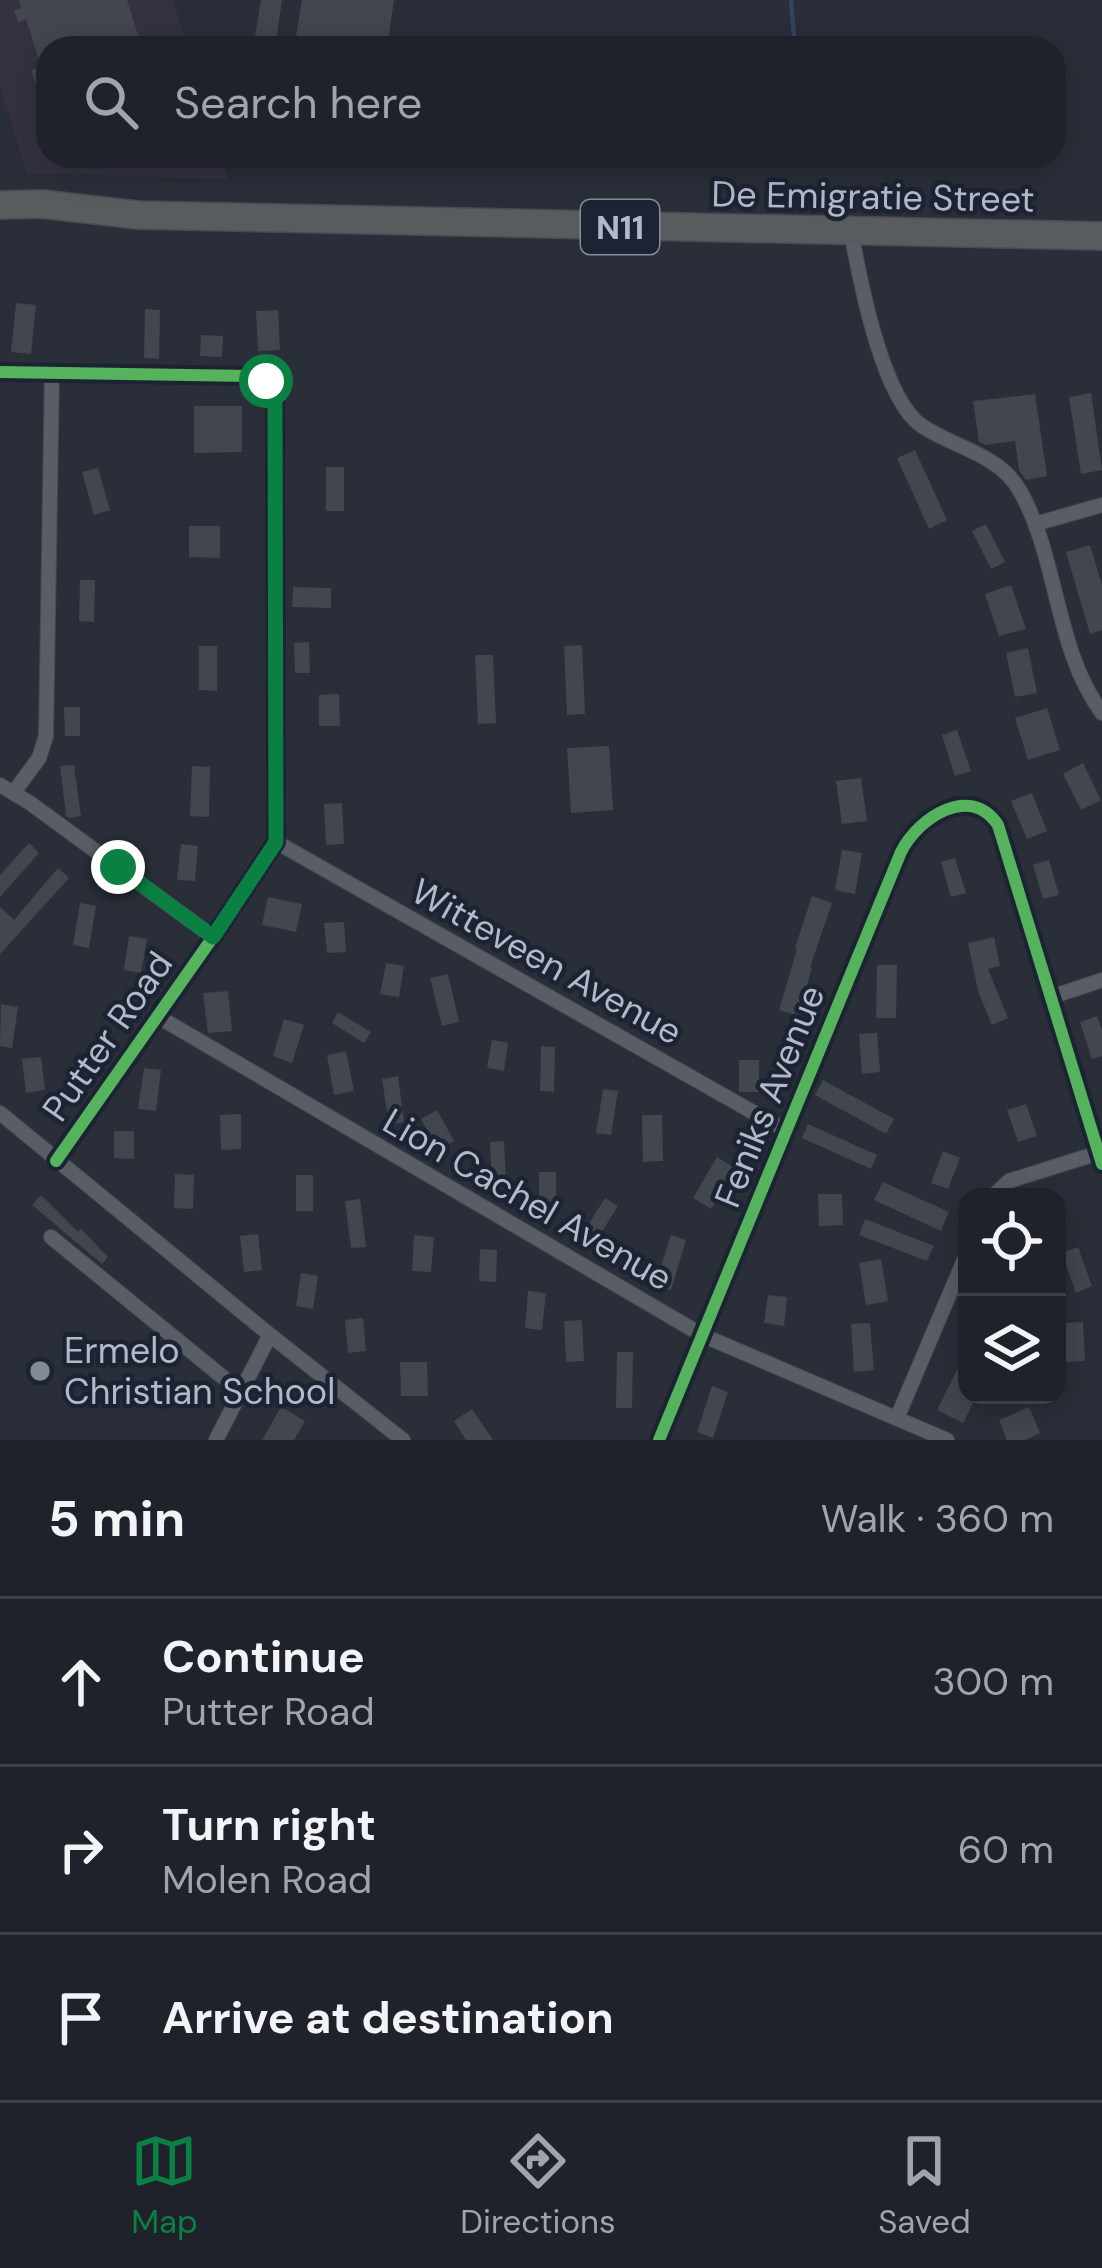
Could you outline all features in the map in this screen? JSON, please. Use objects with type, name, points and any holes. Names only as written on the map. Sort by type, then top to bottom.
[{"type":"highway","name":"De Emigratie Street","points":[[0,206],[42,204],[138,215],[1102,236]]},
{"type":"highway","name":"De Emigratie Street","points":[[0,222],[91,222],[138,215]]},
{"type":"street","points":[[851,232],[871,321],[888,375],[906,411],[920,425],[1002,468],[1016,484],[1035,524],[1070,649],[1102,713]]},
{"type":"street","points":[[52,371],[46,736],[39,758],[7,788],[213,937]]},
{"type":"street","points":[[0,372],[251,376],[266,381],[272,390],[276,842]]},
{"type":"street","points":[[1035,524],[1102,505]]},
{"type":"street","name":"Feniks Avenue","points":[[659,1440],[905,843],[930,817],[965,806],[994,818],[1051,997]]},
{"type":"street","name":"Putter Road","points":[[56,1161],[276,842]]},
{"type":"street","name":"Witteveen Avenue","points":[[276,842],[788,1132]]},
{"type":"street","points":[[1002,1188],[1009,1181],[1100,1158],[1051,997],[1102,980]]},
{"type":"street","name":"Lion Cachel Avenue","points":[[157,1016],[702,1335],[947,1440]]},
{"type":"street","points":[[0,1113],[403,1440]]},
{"type":"street","points":[[51,1237],[241,1392]]},
{"type":"street","points":[[897,1418],[958,1274]]},
{"type":"street","points":[[217,1440],[270,1335]]},
{"type":"shaded area","points":[[0,0],[173,0],[184,36],[36,36],[36,168],[225,168],[228,179],[27,173],[0,87]]},
{"type":"building","points":[[19,0],[127,0],[138,36],[36,36],[36,51],[26,19],[18,22],[14,10],[21,8]]},
{"type":"building","points":[[261,0],[282,0],[277,36],[255,36]]},
{"type":"building","points":[[302,0],[394,0],[389,36],[296,36]]},
{"type":"building","points":[[16,303],[36,305],[31,354],[11,352]]},
{"type":"building","points":[[145,309],[160,310],[159,359],[144,358]]},
{"type":"building","points":[[278,310],[280,350],[258,351],[256,311]]},
{"type":"building","points":[[201,335],[223,336],[222,357],[200,356]]},
{"type":"building","points":[[1091,393],[1102,470],[1081,474],[1069,397]]},
{"type":"building","points":[[1035,394],[1047,476],[1026,480],[1019,470],[1015,441],[979,442],[973,401]]},
{"type":"building","points":[[194,406],[242,406],[242,452],[194,453]]},
{"type":"building","points":[[915,450],[947,520],[929,529],[897,458]]},
{"type":"building","points":[[326,467],[344,467],[344,511],[326,511]]},
{"type":"building","points":[[98,468],[110,510],[94,515],[82,472]]},
{"type":"building","points":[[986,524],[1005,562],[991,569],[972,531]]},
{"type":"building","points":[[189,526],[220,526],[220,558],[189,557]]},
{"type":"building","points":[[1090,545],[1102,585],[1102,630],[1090,634],[1066,552]]},
{"type":"building","points":[[80,580],[95,580],[94,622],[79,621]]},
{"type":"building","points":[[1011,585],[1026,629],[999,636],[985,594]]},
{"type":"building","points":[[293,587],[331,588],[331,608],[292,607]]},
{"type":"building","points":[[309,642],[310,673],[295,673],[294,643]]},
{"type":"building","points":[[582,645],[585,714],[567,715],[564,646]]},
{"type":"building","points":[[199,646],[217,646],[217,691],[199,690]]},
{"type":"building","points":[[1028,648],[1037,693],[1015,697],[1006,653]]},
{"type":"building","points":[[475,655],[493,655],[496,723],[478,724]]},
{"type":"building","points":[[339,694],[340,726],[319,726],[319,695]]},
{"type":"building","points":[[64,707],[80,707],[80,736],[65,736]]},
{"type":"building","points":[[1047,708],[1060,750],[1028,760],[1015,718]]},
{"type":"building","points":[[957,730],[971,771],[955,776],[942,735]]},
{"type":"building","points":[[609,746],[613,810],[571,813],[567,748]]},
{"type":"building","points":[[1083,763],[1101,800],[1081,810],[1063,774]]},
{"type":"building","points":[[74,765],[81,816],[69,818],[60,766]]},
{"type":"building","points":[[192,766],[210,767],[209,817],[190,816]]},
{"type":"building","points":[[861,778],[867,821],[842,824],[836,781]]},
{"type":"building","points":[[1032,793],[1047,831],[1027,839],[1011,801]]},
{"type":"building","points":[[342,803],[344,844],[326,845],[324,804]]},
{"type":"building","points":[[29,843],[39,853],[0,897],[0,875]]},
{"type":"building","points":[[181,844],[198,846],[195,881],[177,880]]},
{"type":"building","points":[[842,850],[862,853],[855,894],[835,890]]},
{"type":"building","points":[[955,858],[966,893],[951,897],[941,862]]},
{"type":"building","points":[[1049,860],[1059,895],[1043,899],[1033,865]]},
{"type":"building","points":[[58,868],[69,878],[0,954],[0,907],[14,920]]},
{"type":"building","points":[[812,896],[832,903],[798,1016],[779,1010]]},
{"type":"building","points":[[268,897],[302,904],[296,932],[262,925]]},
{"type":"building","points":[[80,903],[96,906],[89,948],[73,945]]},
{"type":"building","points":[[344,922],[346,952],[327,953],[324,923]]},
{"type":"building","points":[[129,936],[147,939],[141,973],[124,970]]},
{"type":"building","points":[[994,937],[1000,966],[988,969],[1008,1018],[992,1025],[978,991],[968,943]]},
{"type":"building","points":[[386,963],[404,966],[399,997],[380,994]]},
{"type":"building","points":[[877,965],[897,965],[896,1018],[876,1018]]},
{"type":"building","points":[[448,974],[459,1022],[442,1026],[430,978]]},
{"type":"building","points":[[228,991],[232,1031],[208,1033],[203,993]]},
{"type":"building","points":[[1,1004],[18,1007],[12,1048],[0,1046]]},
{"type":"building","points":[[338,1012],[371,1032],[364,1043],[332,1023]]},
{"type":"building","points":[[1097,1016],[1102,1056],[1092,1059],[1080,1022]]},
{"type":"building","points":[[284,1019],[304,1025],[292,1063],[273,1056]]},
{"type":"building","points":[[877,1033],[880,1072],[862,1074],[859,1034]]},
{"type":"building","points":[[492,1040],[508,1043],[504,1071],[487,1068]]},
{"type":"building","points":[[541,1046],[555,1047],[554,1092],[540,1091]]},
{"type":"building","points":[[346,1051],[354,1091],[334,1095],[327,1055]]},
{"type":"building","points":[[41,1057],[45,1090],[26,1093],[22,1059]]},
{"type":"building","points":[[739,1060],[759,1060],[759,1092],[739,1092]]},
{"type":"building","points":[[144,1068],[161,1070],[156,1111],[138,1109]]},
{"type":"building","points":[[398,1076],[404,1122],[389,1125],[382,1079]]},
{"type":"building","points":[[823,1080],[894,1119],[886,1134],[815,1095]]},
{"type":"building","points":[[603,1089],[618,1091],[611,1135],[596,1133]]},
{"type":"building","points":[[1026,1104],[1037,1136],[1018,1142],[1007,1110]]},
{"type":"building","points":[[437,1110],[454,1141],[438,1150],[421,1119]]},
{"type":"building","points":[[241,1114],[241,1149],[221,1150],[220,1115]]},
{"type":"building","points":[[642,1115],[662,1115],[663,1161],[643,1162]]},
{"type":"building","points":[[808,1124],[877,1155],[871,1169],[802,1138]]},
{"type":"building","points":[[114,1131],[134,1131],[134,1159],[114,1158]]},
{"type":"building","points":[[504,1141],[506,1185],[492,1186],[490,1142]]},
{"type":"building","points":[[943,1151],[960,1158],[948,1189],[931,1183]]},
{"type":"building","points":[[717,1157],[736,1169],[711,1209],[693,1198]]},
{"type":"building","points":[[539,1172],[556,1172],[556,1216],[539,1216]]},
{"type":"building","points":[[175,1174],[194,1175],[193,1209],[174,1208]]},
{"type":"building","points":[[296,1175],[313,1175],[313,1211],[296,1211]]},
{"type":"building","points":[[883,1182],[949,1212],[941,1231],[874,1200]]},
{"type":"building","points":[[818,1194],[842,1194],[843,1225],[819,1226]]},
{"type":"building","points":[[41,1195],[108,1257],[102,1264],[32,1205]]},
{"type":"building","points":[[605,1198],[618,1206],[596,1241],[583,1233]]},
{"type":"building","points":[[360,1199],[366,1247],[351,1248],[345,1201]]},
{"type":"building","points":[[865,1219],[934,1246],[927,1261],[859,1235]]},
{"type":"building","points":[[258,1234],[262,1270],[244,1272],[240,1236]]},
{"type":"building","points":[[414,1235],[434,1237],[431,1272],[412,1271]]},
{"type":"building","points":[[671,1235],[686,1240],[671,1290],[655,1285]]},
{"type":"building","points":[[1078,1247],[1092,1286],[1076,1293],[1066,1252]]},
{"type":"building","points":[[480,1249],[497,1250],[496,1282],[479,1281]]},
{"type":"building","points":[[881,1259],[888,1301],[866,1305],[859,1263]]},
{"type":"building","points":[[301,1273],[318,1276],[313,1309],[296,1306]]},
{"type":"building","points":[[528,1291],[546,1293],[542,1330],[525,1328]]},
{"type":"building","points":[[768,1295],[787,1297],[784,1326],[764,1323]]},
{"type":"building","points":[[363,1318],[366,1351],[348,1353],[345,1320]]},
{"type":"building","points":[[582,1320],[584,1361],[566,1362],[564,1321]]},
{"type":"building","points":[[1083,1322],[1085,1361],[1066,1362],[1066,1323]]},
{"type":"building","points":[[870,1323],[874,1370],[854,1372],[851,1324]]},
{"type":"building","points":[[617,1352],[633,1352],[632,1408],[616,1408]]},
{"type":"building","points":[[400,1362],[427,1362],[428,1396],[401,1396]]},
{"type":"building","points":[[958,1367],[958,1404],[972,1404],[963,1423],[937,1410]]},
{"type":"building","points":[[712,1386],[728,1392],[713,1438],[697,1432]]},
{"type":"building","points":[[281,1407],[305,1421],[294,1440],[262,1440]]},
{"type":"building","points":[[1029,1407],[1040,1433],[1025,1440],[1007,1440],[999,1420]]},
{"type":"building","points":[[472,1409],[493,1440],[466,1440],[454,1421]]},
{"type":"waterway","points":[[791,0],[794,36]]},
{"type":"cycle path","points":[[0,372],[251,376],[268,385],[275,403],[276,842],[56,1161]]},
{"type":"cycle path","points":[[659,1440],[901,852],[919,828],[945,810],[973,807],[998,825],[1102,1164]]},
{"type":"place","name":"Ermelo Christian School","points":[[40,1371]]},
{"type":"route","points":[[118,867],[213,937],[276,842],[275,404],[266,381]]}]
